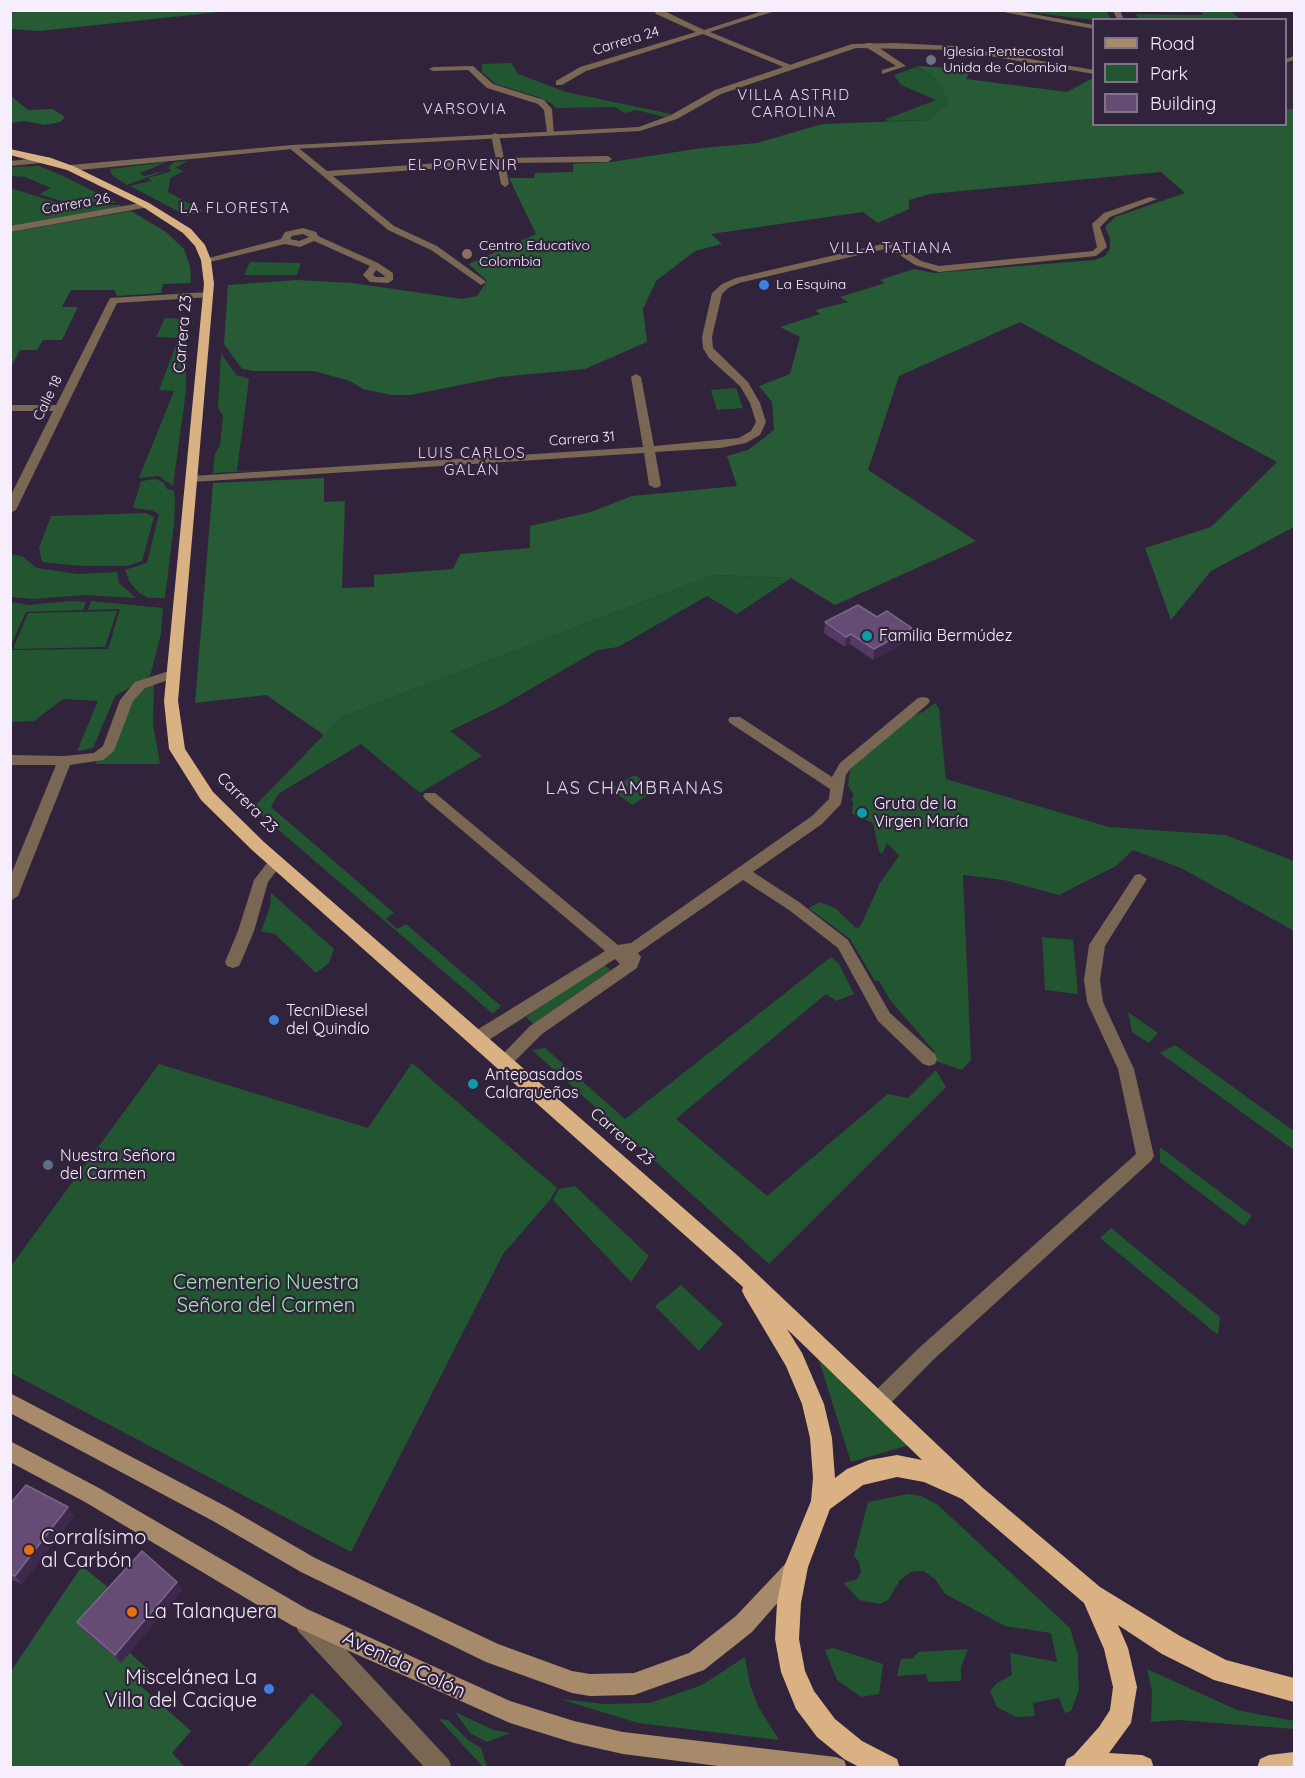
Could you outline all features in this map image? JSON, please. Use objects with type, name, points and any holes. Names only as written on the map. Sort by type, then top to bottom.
[{"type":"highway","name":"Carrera 23","points":[[10,152],[48,160],[70,168],[146,206],[187,231],[200,245],[206,260],[208,295],[172,674],[172,724],[177,749],[185,766],[207,796],[276,862],[730,1261],[879,1401],[975,1496]]},
{"type":"highway","name":"Carrera 23","points":[[730,1261],[769,1315],[794,1360],[813,1404],[824,1462],[822,1502]]},
{"type":"highway","points":[[888,1767],[869,1759],[839,1740],[816,1716],[805,1700],[793,1672],[788,1639],[789,1603],[796,1567],[822,1502],[855,1477],[870,1471],[897,1466],[926,1472],[975,1496],[1092,1595],[1171,1645],[1223,1671],[1294,1690]]},
{"type":"highway","points":[[1079,1766],[1108,1736],[1122,1714],[1125,1687],[1116,1648],[1092,1595]]},
{"type":"highway","points":[[1269,1767],[1294,1765]]},
{"type":"highway","points":[[1079,1766],[1142,1767]]},
{"type":"main road","points":[[10,1402],[318,1570],[502,1658],[572,1682],[590,1685],[634,1684],[696,1662],[744,1624],[796,1567]]},
{"type":"main road","name":"Avenida Colón","points":[[10,1451],[92,1494],[299,1617],[462,1692],[574,1732],[651,1748],[836,1767]]},
{"type":"street","points":[[658,10],[658,13],[789,66]]},
{"type":"street","name":"Carrera 24","points":[[560,83],[583,69],[775,10]]},
{"type":"street","points":[[996,10],[1092,27]]},
{"type":"street","points":[[869,45],[902,66],[885,72]]},
{"type":"street","points":[[70,168],[292,147],[640,129],[657,125],[718,92],[789,66],[855,46],[954,48],[1092,72]]},
{"type":"street","points":[[433,69],[470,68],[490,86],[541,102],[548,109],[551,133]]},
{"type":"street","points":[[495,135],[505,184]]},
{"type":"street","points":[[292,147],[391,228],[434,248],[481,282]]},
{"type":"street","points":[[325,174],[500,161],[608,159]]},
{"type":"street","points":[[10,164],[48,160]]},
{"type":"street","name":"Carrera 31","points":[[192,479],[649,450],[720,445],[742,441],[756,433],[761,422],[755,403],[744,384],[708,348],[707,337],[717,293],[725,286],[736,281],[891,245],[918,263],[939,269],[1096,253],[1102,247],[1095,226],[1107,215],[1154,199]]},
{"type":"street","name":"Carrera 26","points":[[10,230],[146,206]]},
{"type":"street","points":[[206,260],[285,241],[288,234],[299,231],[310,233],[314,238],[375,265]]},
{"type":"street","name":"Calle 18","points":[[10,510],[112,300],[208,295]]},
{"type":"street","points":[[636,377],[655,485]]},
{"type":"street","points":[[10,408],[60,408]]},
{"type":"street","points":[[10,760],[65,760],[98,757],[109,748],[127,700],[140,685],[172,674]]},
{"type":"street","points":[[504,1061],[536,1030],[742,872],[817,820],[836,801],[839,775],[845,766],[923,701]]},
{"type":"street","points":[[735,720],[837,786]]},
{"type":"street","points":[[10,896],[65,760]]},
{"type":"street","points":[[430,796],[616,951],[633,956]]},
{"type":"street","points":[[233,962],[246,932],[261,879],[276,862]]},
{"type":"street","points":[[742,872],[794,906],[843,944],[884,1017],[929,1059]]},
{"type":"street","points":[[879,1401],[926,1354],[1145,1156],[1126,1069],[1095,1002],[1092,980],[1097,945],[1140,879]]},
{"type":"street","points":[[478,1038],[616,951]]},
{"type":"street","points":[[299,1617],[441,1767]]},
{"type":"shaded area","points":[[1294,62],[1294,109],[1287,109],[1287,66]]},
{"type":"green space","points":[[14,11],[230,11],[39,31],[11,29],[11,15]]},
{"type":"green space","points":[[1021,11],[1107,12],[1110,18],[1092,18],[1092,20]]},
{"type":"green space","points":[[1201,11],[1231,11],[1239,18],[1138,18],[1136,14],[1203,15]]},
{"type":"green space","points":[[511,63],[518,74],[566,92],[671,114],[665,117],[636,110],[625,113],[615,107],[555,108],[553,104],[538,97],[496,84],[482,72],[482,64]]},
{"type":"green space","points":[[956,65],[972,68],[966,79],[1067,92],[1092,79],[1092,126],[1287,126],[1287,109],[1294,109],[1294,527],[1211,571],[1171,620],[1145,548],[1211,527],[1277,462],[1020,322],[899,376],[868,470],[976,541],[835,605],[791,578],[713,575],[341,717],[324,735],[266,695],[195,703],[213,483],[324,478],[324,502],[345,501],[342,588],[374,587],[374,575],[453,569],[460,554],[530,548],[530,526],[591,512],[632,496],[737,486],[727,456],[748,450],[774,430],[772,402],[759,386],[790,374],[800,337],[780,327],[820,314],[815,310],[848,302],[840,297],[885,283],[880,280],[914,269],[934,273],[1095,260],[1105,256],[1110,249],[1110,238],[1105,227],[1115,217],[1185,193],[1161,172],[930,194],[909,200],[909,209],[878,223],[863,212],[711,234],[722,244],[695,251],[656,281],[643,309],[647,342],[585,369],[500,377],[411,395],[391,395],[363,389],[350,381],[314,371],[242,369],[224,344],[228,285],[297,280],[353,283],[462,299],[477,296],[487,281],[469,264],[536,234],[509,178],[534,178],[535,173],[573,172],[573,164],[611,162],[702,148],[757,143],[822,124],[930,120],[949,102],[934,77],[916,66],[954,68]]},
{"type":"green space","points":[[916,67],[934,77],[949,102],[930,120],[887,121],[886,119],[936,100],[901,85],[894,75]]},
{"type":"green space","points":[[11,96],[28,110],[53,109],[65,117],[60,122],[45,125],[24,121],[11,123]]},
{"type":"green space","points":[[188,161],[175,168],[184,171],[170,178],[168,192],[203,211],[187,216],[130,186],[152,181],[148,178],[172,171],[168,168],[174,162]]},
{"type":"green space","points":[[167,162],[140,173],[144,176],[167,170],[127,185],[112,175],[110,169]]},
{"type":"green space","points":[[39,166],[117,203],[61,201],[39,194],[51,188],[25,177],[11,176],[11,167]]},
{"type":"green space","points":[[10,188],[68,206],[120,205],[121,208],[11,227]]},
{"type":"green space","points":[[131,211],[166,232],[184,249],[190,266],[191,283],[163,284],[161,293],[117,296],[114,290],[71,290],[62,307],[78,307],[62,340],[43,340],[37,350],[20,350],[11,367],[11,232]]},
{"type":"green space","points":[[250,262],[301,263],[297,275],[244,275]]},
{"type":"green space","points":[[165,318],[188,319],[187,338],[156,337]]},
{"type":"green space","points":[[178,340],[186,341],[186,391],[173,486],[159,476],[139,478],[174,391],[159,390]]},
{"type":"green space","points":[[221,353],[236,375],[249,379],[237,471],[275,470],[213,473],[215,454],[220,445],[223,416],[218,408]]},
{"type":"green space","points":[[736,388],[743,408],[717,410],[711,390]]},
{"type":"green space","points":[[156,479],[164,483],[167,489],[173,490],[175,497],[165,598],[148,598],[138,592],[129,581],[125,570],[147,563],[159,514],[151,510],[133,508],[141,481]]},
{"type":"green space","points":[[146,513],[154,517],[142,561],[127,566],[80,566],[42,562],[39,548],[51,516]]},
{"type":"green space","points":[[10,554],[22,556],[37,568],[78,574],[117,572],[119,583],[136,598],[85,595],[33,599],[11,597]]},
{"type":"green space","points":[[713,575],[791,578],[737,614],[707,596],[618,647],[598,650],[501,706],[450,731],[482,756],[420,793],[361,744],[278,794],[271,807],[394,913],[386,919],[397,929],[406,924],[501,1006],[493,1014],[253,808],[341,717]]},
{"type":"green space","points":[[69,601],[86,602],[83,610],[26,612],[11,645],[11,602],[29,605]]},
{"type":"green space","points":[[91,601],[163,608],[161,634],[150,676],[115,696],[93,748],[77,751],[98,701],[63,699],[34,721],[11,722],[10,650],[108,649],[120,609],[88,610]]},
{"type":"green space","points":[[117,611],[105,647],[13,649],[28,613]]},
{"type":"green space","points":[[154,681],[153,724],[160,764],[95,764],[129,700]]},
{"type":"green space","points":[[935,703],[939,709],[946,779],[1109,827],[1225,835],[1294,861],[1294,931],[1181,868],[1133,850],[1116,866],[1059,895],[1004,880],[963,875],[971,1060],[962,1070],[929,1059],[935,1052],[890,1000],[879,981],[875,981],[850,939],[809,908],[820,902],[835,908],[857,929],[861,925],[880,883],[899,856],[887,843],[882,854],[879,851],[873,823],[852,814],[853,802],[851,800],[854,795],[848,786],[850,767],[911,716],[923,712]]},
{"type":"green space","points":[[635,775],[656,790],[632,805],[611,789]]},
{"type":"green space","points":[[271,893],[334,949],[329,963],[316,973],[275,934],[261,931],[270,907]]},
{"type":"green space","points":[[1042,937],[1073,940],[1078,994],[1045,990]]},
{"type":"green space","points":[[831,957],[839,964],[854,994],[836,1001],[826,994],[676,1119],[767,1196],[888,1094],[908,1098],[936,1070],[946,1087],[769,1264],[532,1050],[545,1048],[625,1119]]},
{"type":"green space","points":[[603,964],[611,970],[533,1024],[526,1017]]},
{"type":"green space","points":[[1128,1012],[1158,1033],[1149,1043],[1132,1032]]},
{"type":"green space","points":[[1175,1045],[1294,1131],[1294,1150],[1160,1053]]},
{"type":"green space","name":"Cementerio Nuestra Señora del Carmen","points":[[412,1063],[557,1188],[550,1200],[503,1254],[351,1552],[11,1373],[11,1266],[159,1064],[368,1128]]},
{"type":"green space","points":[[1160,1147],[1252,1216],[1244,1226],[1160,1162]]},
{"type":"green space","points":[[575,1186],[649,1256],[631,1282],[553,1200],[559,1189]]},
{"type":"green space","points":[[1111,1228],[1220,1317],[1218,1335],[1100,1238]]},
{"type":"green space","points":[[681,1285],[723,1324],[699,1351],[655,1306]]},
{"type":"green space","points":[[818,1357],[910,1445],[851,1462]]},
{"type":"green space","points":[[908,1494],[921,1496],[938,1505],[1070,1628],[1078,1655],[1079,1690],[1071,1711],[1065,1713],[1059,1698],[1033,1703],[1035,1716],[1016,1717],[997,1707],[990,1691],[997,1683],[1012,1675],[1010,1653],[1057,1662],[1051,1633],[1005,1626],[945,1594],[935,1579],[923,1571],[911,1572],[900,1580],[888,1600],[880,1604],[859,1600],[844,1583],[857,1579],[861,1572],[859,1562],[854,1556],[868,1502]]},
{"type":"green space","points":[[82,1566],[116,1594],[121,1663],[130,1653],[152,1673],[141,1686],[191,1731],[172,1753],[185,1767],[11,1768],[11,1671]]},
{"type":"green space","points":[[833,1648],[883,1664],[879,1694],[861,1697],[837,1680],[825,1650]]},
{"type":"green space","points":[[968,1649],[961,1667],[961,1681],[928,1682],[926,1674],[897,1676],[901,1659],[913,1658],[918,1652]]},
{"type":"green space","points":[[745,1657],[750,1685],[758,1706],[779,1740],[638,1723],[560,1699],[604,1704],[650,1703],[702,1685]]},
{"type":"green space","points":[[1147,1669],[1237,1710],[1294,1721],[1294,1729],[1179,1720],[1151,1722],[1152,1691]]},
{"type":"green space","points":[[312,1693],[343,1723],[305,1767],[247,1767]]},
{"type":"green space","points":[[455,1712],[494,1730],[510,1733],[487,1742],[470,1733]]},
{"type":"green space","points":[[439,1719],[448,1720],[468,1740],[481,1748],[487,1767],[483,1767]]},
{"type":"building","points":[[858,605],[877,617],[887,611],[912,628],[874,649],[851,634],[846,637],[825,622]]},
{"type":"building","name":"Corralísimo al Carbón","points":[[26,1485],[68,1507],[15,1576],[10,1574],[10,1504]]},
{"type":"building","name":"La Talanquera","points":[[142,1551],[177,1582],[115,1655],[77,1622]]},
{"type":"place","name":"Iglesia Pentecostal Unida de Colombia","points":[[931,60]]},
{"type":"place","name":"Centro Educativo Colombia","points":[[467,254]]},
{"type":"place","name":"La Esquina","points":[[764,285]]},
{"type":"place","name":"Familia Bermúdez","points":[[867,636]]},
{"type":"place","name":"Gruta de la Virgen María","points":[[862,813]]},
{"type":"place","name":"TecniDiesel del Quindío","points":[[274,1020]]},
{"type":"place","name":"Antepasados Calarqueños","points":[[473,1084]]},
{"type":"place","name":"Nuestra Señora del Carmen","points":[[48,1165]]},
{"type":"place","name":"Corralísimo al Carbón","points":[[29,1550]]},
{"type":"place","name":"La Talanquera","points":[[132,1612]]},
{"type":"place","name":"Miscelánea La Villa del Cacique","points":[[269,1689]]},
{"type":"district","name":"VILLA ASTRID CAROLINA","points":[[794,104]]},
{"type":"district","name":"VARSOVIA","points":[[465,109]]},
{"type":"district","name":"EL PORVENIR","points":[[463,165]]},
{"type":"district","name":"LA FLORESTA","points":[[235,208]]},
{"type":"district","name":"VILLA TATIANA","points":[[891,248]]},
{"type":"district","name":"LUIS CARLOS GALÁN","points":[[472,462]]},
{"type":"district","name":"LAS CHAMBRANAS","points":[[635,789]]}]
